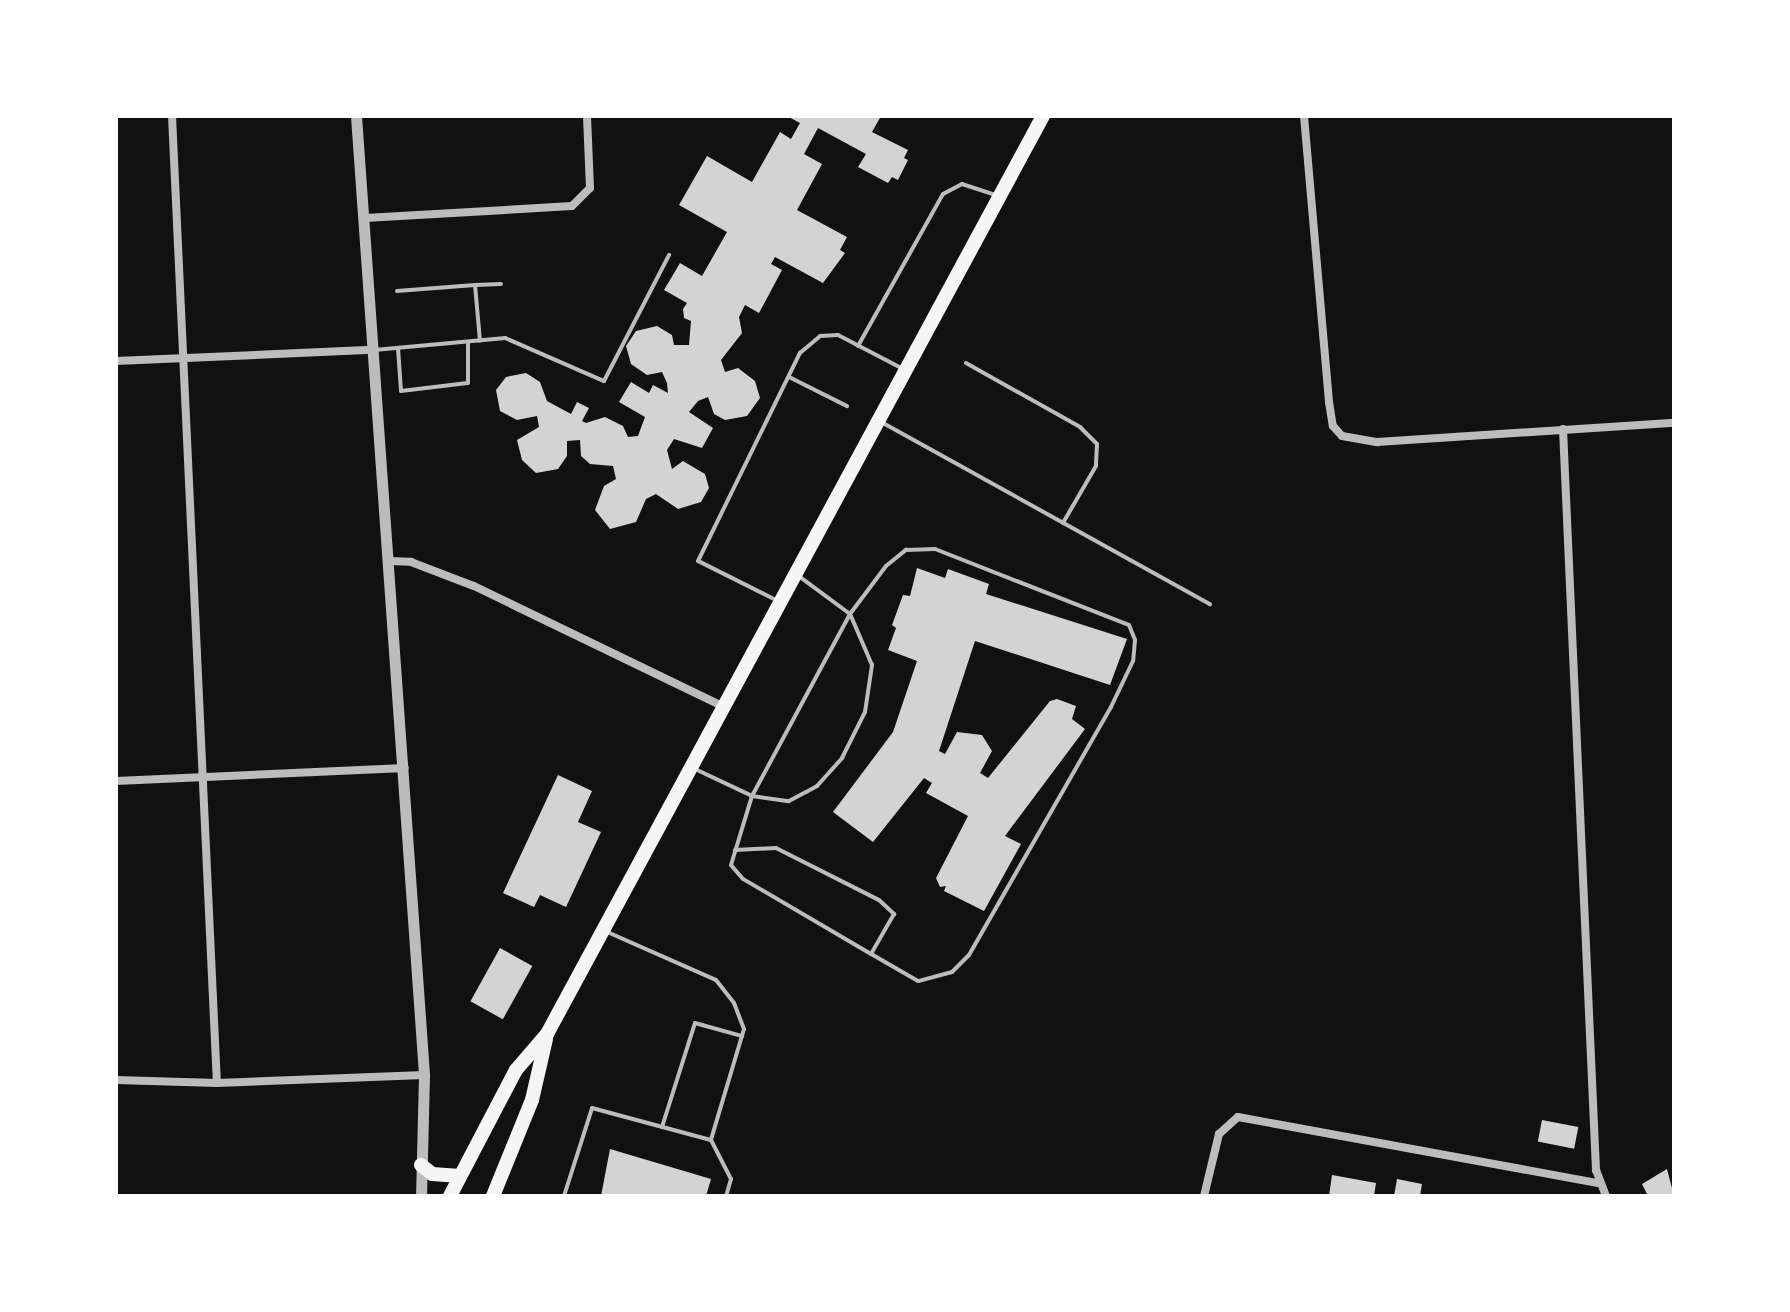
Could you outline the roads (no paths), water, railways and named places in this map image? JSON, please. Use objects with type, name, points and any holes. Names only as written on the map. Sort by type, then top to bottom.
[{"type":"main road","points":[[450,1196],[516,1070],[547,1034],[1043,116]]},
{"type":"main road","points":[[495,1196],[532,1100],[547,1034]]},
{"type":"main road","points":[[421,1165],[432,1174],[460,1176]]},
{"type":"street","points":[[172,116],[217,1083]]},
{"type":"street","points":[[356,116],[405,768],[424,1075],[419,1196]]},
{"type":"street","points":[[365,218],[561,209],[586,197],[591,179],[587,116]]},
{"type":"street","points":[[1304,116],[1329,402],[1333,426],[1342,436],[1377,442],[1674,423]]},
{"type":"street","points":[[116,361],[372,350]]},
{"type":"street","points":[[1563,429],[1569,654],[1598,1183],[1606,1196]]},
{"type":"street","points":[[388,561],[411,562],[474,586],[722,706]]},
{"type":"street","points":[[116,781],[405,768]]},
{"type":"street","points":[[116,1080],[217,1083],[424,1075]]},
{"type":"street","points":[[1204,1196],[1226,1124],[1238,1117],[1257,1117],[1598,1183]]},
{"type":"lane","points":[[858,346],[943,194],[962,184],[999,196]]},
{"type":"lane","points":[[372,350],[505,338],[604,381],[669,255]]},
{"type":"lane","points":[[397,291],[501,284]]},
{"type":"lane","points":[[475,285],[480,341]]},
{"type":"lane","points":[[779,601],[698,561],[800,353],[820,336],[838,335],[905,371]]},
{"type":"lane","points":[[398,348],[401,391],[468,383],[468,342]]},
{"type":"lane","points":[[966,363],[1092,434],[1101,454],[1063,523]]},
{"type":"lane","points":[[789,377],[847,406]]},
{"type":"lane","points":[[878,420],[1210,604]]},
{"type":"lane","points":[[935,549],[1129,625],[1135,640],[1133,661],[1111,707],[969,955],[952,972],[918,981],[743,879],[731,865],[752,796],[850,614],[886,566],[906,550],[935,549]]},
{"type":"lane","points":[[690,767],[752,796],[789,801],[817,786],[842,758],[872,689],[872,665],[850,614],[795,573]]},
{"type":"lane","points":[[735,850],[776,848],[879,900],[894,914],[871,954]]},
{"type":"lane","points":[[602,930],[716,980],[734,1003],[742,1036],[711,1140],[731,1179],[726,1196]]},
{"type":"lane","points":[[662,1127],[695,1023],[742,1036]]},
{"type":"lane","points":[[564,1196],[592,1108],[711,1140]]}]
